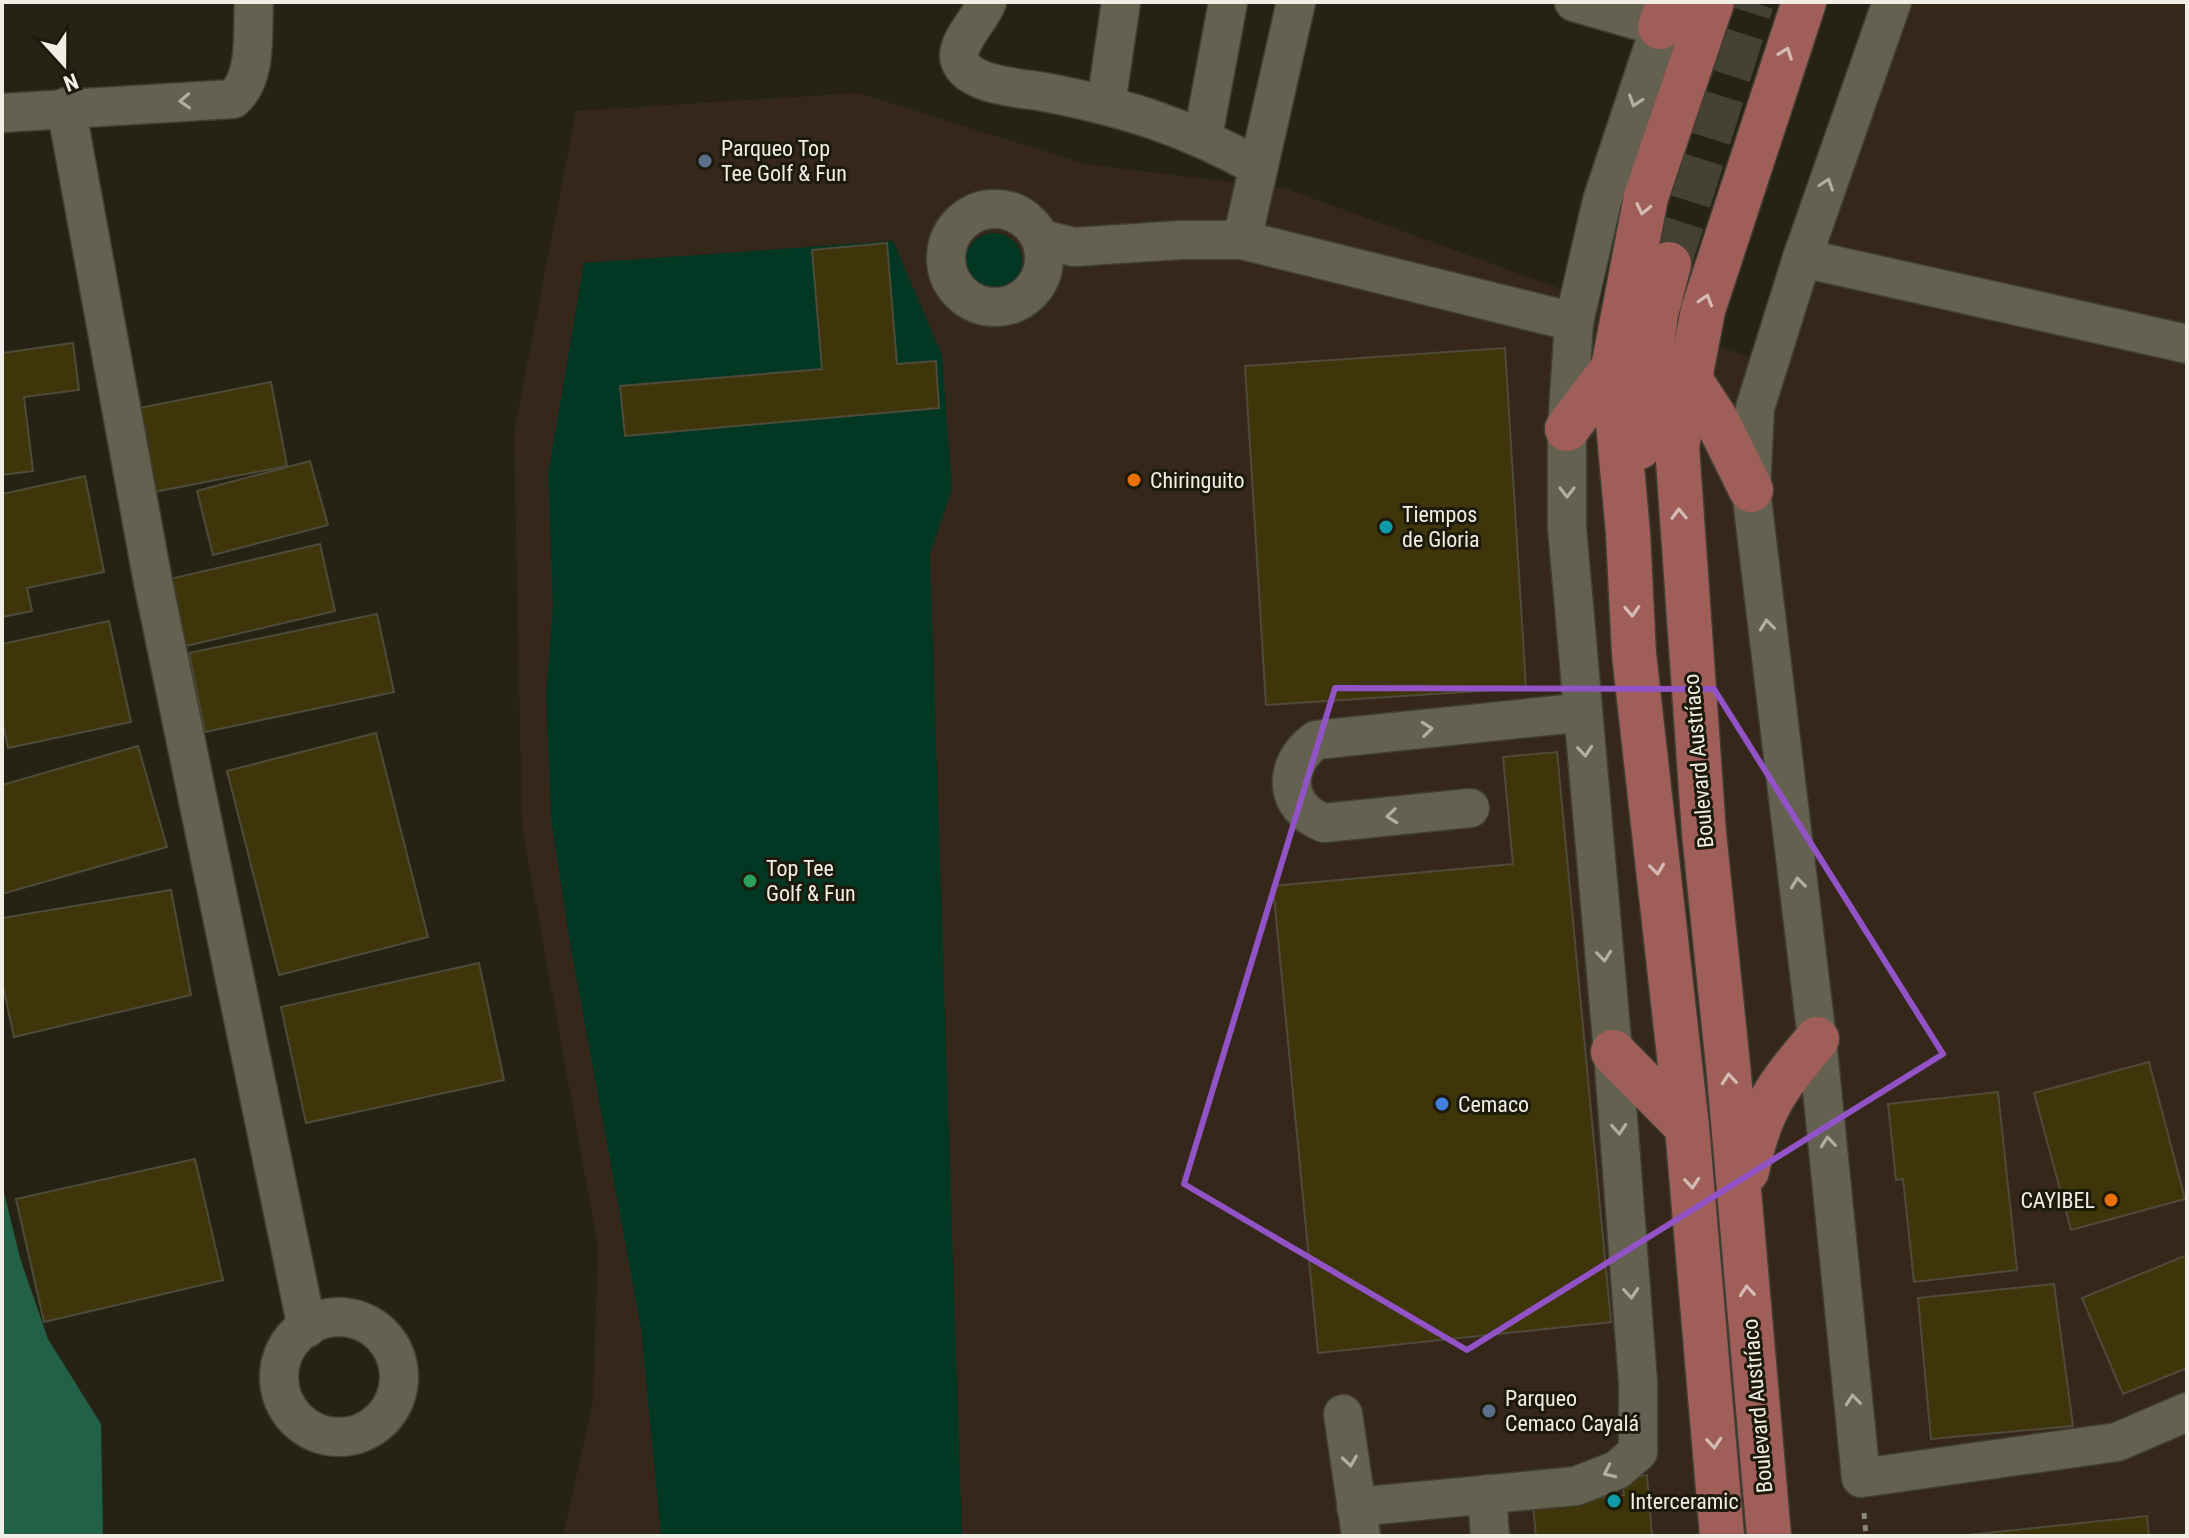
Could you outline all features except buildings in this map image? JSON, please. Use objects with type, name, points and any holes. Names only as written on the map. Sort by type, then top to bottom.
[{"type":"main road","name":"Boulevard Austríaco","points":[[1712,2],[1646,197],[1613,368],[1646,775],[1687,1127],[1722,1536]]},
{"type":"main road","name":"Boulevard Austríaco","points":[[1769,1536],[1680,529],[1677,446],[1687,375],[1703,310],[1804,2]]},
{"type":"main road","points":[[1628,533],[1656,314],[1669,264]]},
{"type":"main road","points":[[1567,429],[1613,368]]},
{"type":"main road","points":[[1687,375],[1716,419],[1751,490]]},
{"type":"main road","points":[[1739,1213],[1755,1134],[1766,1105],[1817,1039]]},
{"type":"main road","points":[[1613,1052],[1687,1127]]},
{"type":"street","points":[[2,113],[233,99],[244,90],[249,75],[254,2]]},
{"type":"street","points":[[987,2],[979,22],[962,40],[959,51],[961,63],[968,72],[1008,86],[1106,104],[1203,136],[1258,167]]},
{"type":"street","points":[[1106,104],[1121,2]]},
{"type":"street","points":[[1203,136],[1228,2]]},
{"type":"street","points":[[1242,240],[1296,2]]},
{"type":"street","points":[[1343,1414],[1358,1522],[1487,1494],[1576,1486],[1617,1470],[1638,1452],[1638,1382],[1613,1052],[1567,527],[1567,429],[1574,322],[1602,201],[1665,14],[1574,2]]},
{"type":"street","points":[[1892,2],[1802,258],[1755,408],[1751,490],[1817,1039],[1861,1478],[2117,1442],[2187,1412]]},
{"type":"street","points":[[66,107],[153,582],[307,1328]]},
{"type":"street","points":[[1041,239],[1074,247],[1181,240],[1242,240],[1574,322]]},
{"type":"street","points":[[1802,258],[2187,344]]},
{"type":"street","points":[[1470,808],[1324,823],[1312,818],[1294,798],[1291,772],[1296,759],[1316,740],[1581,710]]},
{"type":"street","points":[[1487,1494],[1490,1536]]},
{"type":"highlighted area","points":[[1335,688],[1714,689],[1943,1054],[1467,1350],[1184,1184]]},
{"type":"shaded area","points":[[1910,2],[2187,2],[2187,1536],[563,1536],[593,1402],[598,1247],[522,827],[514,433],[576,111],[858,93],[1085,164],[1287,189],[1775,367]]},
{"type":"green space","points":[[994,233],[1014,241],[1022,261],[1014,281],[994,289],[974,281],[966,261],[974,241]]},
{"type":"green space","name":"Top Tee Golf & Fun","points":[[893,241],[942,355],[952,489],[930,554],[962,1536],[661,1536],[641,1328],[570,943],[551,818],[546,694],[553,606],[548,474],[584,263]]},
{"type":"green space","points":[[2,1184],[20,1258],[48,1339],[101,1424],[103,1536],[2,1536]]},
{"type":"tunnel","points":[[1669,264],[1752,2]]},
{"type":"place","name":"Parqueo Top Tee Golf & Fun","points":[[705,161]]},
{"type":"place","name":"Chiringuito","points":[[1134,480]]},
{"type":"place","name":"Tiempos de Gloria","points":[[1386,527]]},
{"type":"place","name":"Top Tee Golf & Fun","points":[[750,881]]},
{"type":"place","name":"Cemaco","points":[[1442,1104]]},
{"type":"place","name":"CAYIBEL","points":[[2111,1200]]},
{"type":"place","name":"Parqueo Cemaco Cayalá","points":[[1489,1411]]},
{"type":"place","name":"Interceramic","points":[[1614,1501]]}]
